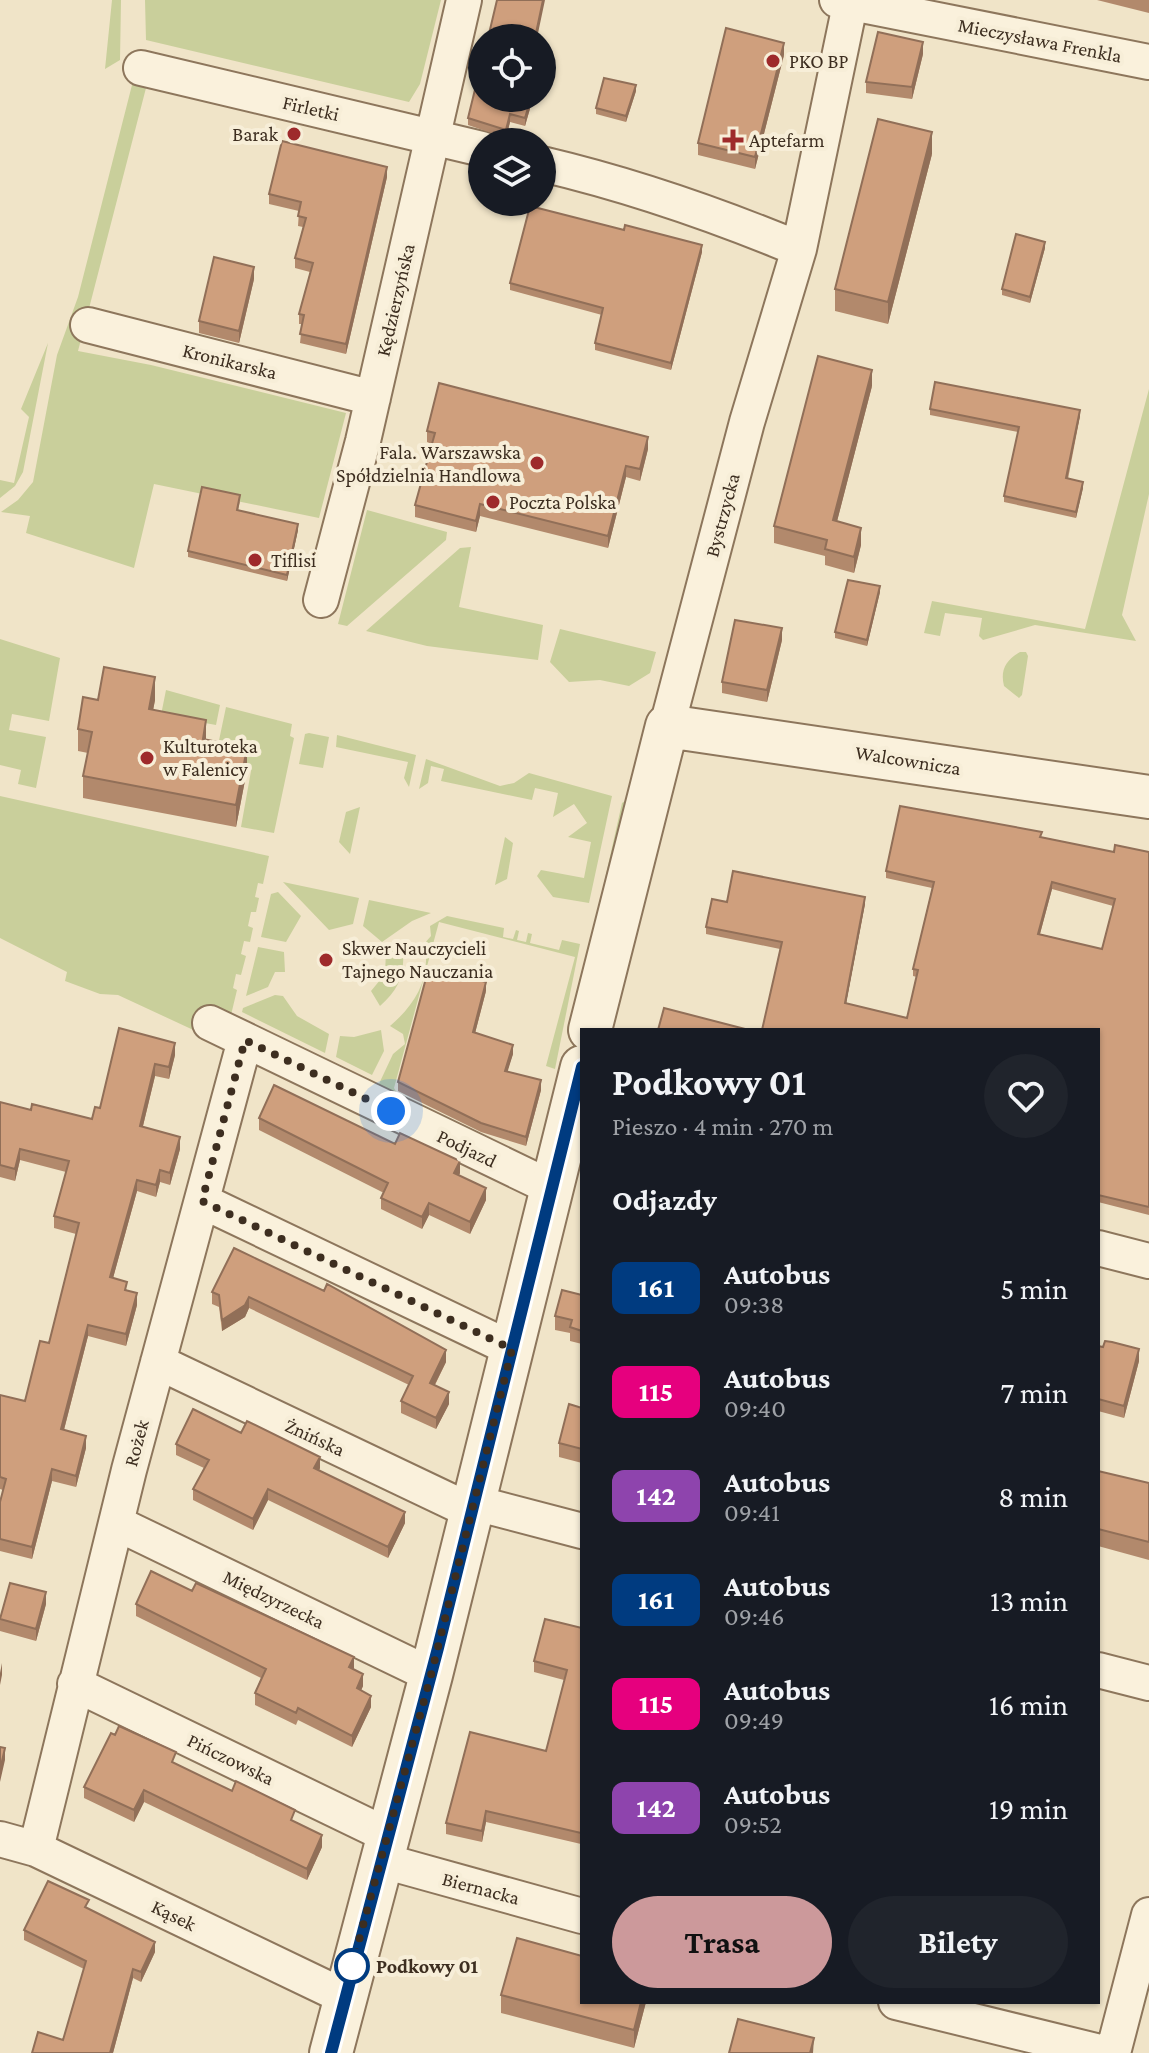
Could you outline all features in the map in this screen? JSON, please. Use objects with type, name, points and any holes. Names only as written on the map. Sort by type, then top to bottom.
[{"type":"street","name":"Kędzierzyńska","points":[[321,600],[373,398],[464,0]]},
{"type":"street","name":"Mieczysława Frenkla","points":[[846,1],[1149,62]]},
{"type":"street","name":"Bystrzycka","points":[[591,1028],[747,422],[799,249],[846,1]]},
{"type":"street","name":"Firletki","points":[[141,68],[468,146]]},
{"type":"street","points":[[556,167],[615,182],[703,210],[799,249]]},
{"type":"street","name":"Kronikarska","points":[[88,325],[373,398]]},
{"type":"street","name":"Walcownicza","points":[[667,726],[1149,797]]},
{"type":"street","name":"Podjazd","points":[[210,1023],[552,1188]]},
{"type":"street","name":"Rożek","points":[[36,1849],[116,1523],[245,1040]]},
{"type":"street","points":[[331,2053],[474,1507],[552,1188],[577,1113],[580,1085]]},
{"type":"street","points":[[202,1201],[512,1349]]},
{"type":"street","points":[[1100,1249],[1149,1261]]},
{"type":"street","name":"Żnińska","points":[[158,1362],[474,1507],[580,1531]]},
{"type":"street","name":"Międzyrzecka","points":[[116,1523],[431,1675]]},
{"type":"street","points":[[1100,1671],[1149,1683]]},
{"type":"street","name":"Pińczowska","points":[[75,1684],[384,1847]]},
{"type":"street","name":"Kąsek","points":[[0,1839],[36,1849],[345,1997]]},
{"type":"street","name":"Biernacka","points":[[384,1847],[580,1915]]},
{"type":"street","points":[[1113,2053],[1149,1915]]},
{"type":"street","points":[[904,2004],[1104,2053]]},
{"type":"green space","points":[[112,0],[121,0],[120,60],[105,69]]},
{"type":"green space","points":[[145,0],[441,0],[420,84],[409,102],[146,40]]},
{"type":"green space","points":[[132,85],[146,88],[78,351],[151,365],[346,413],[319,518],[154,484],[134,568],[26,533],[30,516],[1,512],[18,500],[33,482],[57,355],[78,297]]},
{"type":"green space","points":[[48,343],[23,472],[15,486],[0,498],[0,480],[14,483],[29,417],[21,409]]},
{"type":"green space","points":[[1149,389],[1149,494],[1122,615],[1136,641],[1035,625],[983,640],[979,636],[982,618],[945,613],[940,636],[924,633],[932,601],[1085,629]]},
{"type":"green space","points":[[367,510],[447,532],[446,540],[347,626],[338,624]]},
{"type":"green space","points":[[471,547],[459,607],[543,625],[538,660],[427,646],[366,631],[460,548]]},
{"type":"green space","points":[[560,629],[656,652],[650,673],[629,686],[600,680],[569,682],[550,662]]},
{"type":"green space","points":[[0,639],[60,658],[49,721],[12,714],[9,730],[46,737],[36,788],[18,784],[21,770],[0,765]]},
{"type":"green space","points":[[1020,652],[1026,652],[1028,656],[1019,698],[1004,686],[1003,675],[1008,662]]},
{"type":"green space","points":[[166,690],[220,705],[216,725],[161,715]]},
{"type":"green space","points":[[226,707],[292,724],[290,736],[294,738],[274,833],[241,827],[251,771],[217,750]]},
{"type":"green space","points":[[305,734],[329,737],[323,768],[299,764]]},
{"type":"green space","points":[[337,735],[416,755],[409,787],[404,778],[408,762],[336,747]]},
{"type":"green space","points":[[426,759],[500,786],[514,783],[529,773],[612,796],[589,903],[553,897],[537,876],[541,870],[584,878],[591,842],[568,837],[587,823],[574,804],[553,817],[558,793],[535,788],[532,800],[441,781],[444,769],[431,766],[428,783],[419,789]]},
{"type":"green space","points":[[0,796],[269,856],[263,884],[258,883],[256,912],[251,912],[248,926],[253,928],[250,942],[244,941],[241,954],[246,956],[241,975],[236,974],[233,988],[237,990],[231,1015],[211,1006],[202,1034],[118,995],[100,994],[65,981],[67,972],[0,938]]},
{"type":"green space","points":[[628,799],[603,899],[600,901],[622,803]]},
{"type":"green space","points":[[360,807],[350,854],[339,842],[346,812]]},
{"type":"green space","points":[[505,837],[513,843],[507,879],[495,885]]},
{"type":"green space","points":[[283,882],[359,898],[353,924],[329,930]]},
{"type":"green space","points":[[278,892],[301,916],[286,942],[261,937],[271,894]]},
{"type":"green space","points":[[369,900],[431,913],[412,921],[382,942],[363,926]]},
{"type":"green space","points":[[447,916],[504,928],[503,937],[513,939],[516,930],[519,931],[517,940],[526,942],[528,933],[532,934],[530,943],[559,950],[562,940],[580,944],[555,1069],[546,1066],[575,957],[439,922],[424,976],[424,944],[431,936],[430,926]]},
{"type":"green space","points":[[401,942],[401,977],[380,1006],[371,991],[385,974],[386,951]]},
{"type":"green space","points":[[258,947],[284,952],[285,972],[275,972],[268,987],[246,996]]},
{"type":"green space","points":[[423,980],[394,1088],[397,1093],[395,1099],[377,1088],[393,1054],[405,1044],[403,1034],[390,1026],[407,1008]]},
{"type":"green space","points":[[275,995],[283,996],[297,1016],[329,1034],[325,1053],[242,1012],[243,1008]]},
{"type":"green space","points":[[381,1030],[384,1051],[372,1075],[336,1057],[340,1036],[354,1037]]},
{"type":"building","points":[[497,0],[543,0],[538,24],[491,24]]},
{"type":"building","points":[[726,28],[784,43],[755,157],[698,143]]},
{"type":"building","points":[[878,32],[923,42],[912,87],[866,82]]},
{"type":"building","points":[[604,78],[636,85],[626,116],[596,108]]},
{"type":"building","points":[[469,112],[527,112],[525,118],[510,114],[506,128],[468,118]]},
{"type":"building","points":[[878,119],[932,132],[888,302],[835,289]]},
{"type":"building","points":[[282,141],[387,167],[346,344],[300,334],[304,315],[299,314],[313,263],[295,258],[306,218],[298,216],[301,202],[269,194]]},
{"type":"building","points":[[556,213],[624,230],[625,225],[702,245],[671,363],[595,343],[603,308],[510,283],[527,216],[556,216]]},
{"type":"building","points":[[1016,234],[1045,242],[1030,297],[1002,289]]},
{"type":"building","points":[[214,257],[254,267],[239,331],[199,321]]},
{"type":"building","points":[[818,356],[872,370],[833,520],[861,528],[854,557],[825,549],[827,540],[774,526]]},
{"type":"building","points":[[935,382],[1080,410],[1066,478],[1083,482],[1076,512],[1004,496],[1019,427],[930,409]]},
{"type":"building","name":"Fala. Warszawska Spółdzielnia Handlowa","points":[[439,383],[648,437],[640,469],[626,466],[608,536],[480,504],[476,521],[415,505],[435,433],[427,431]]},
{"type":"building","points":[[202,487],[240,495],[237,510],[298,524],[287,575],[188,551]]},
{"type":"building","points":[[848,580],[880,586],[867,640],[835,632]]},
{"type":"building","points":[[735,620],[782,628],[767,690],[722,682]]},
{"type":"building","name":"Kulturoteka w Falenicy","points":[[104,667],[155,677],[149,709],[206,720],[203,739],[247,748],[236,805],[83,776],[92,732],[78,729],[83,697],[98,700]]},
{"type":"building","points":[[900,806],[1042,832],[1040,837],[1114,852],[1115,845],[1149,852],[1149,1207],[1100,1195],[1100,1028],[762,1028],[782,942],[706,927],[712,899],[727,902],[733,871],[865,897],[845,1003],[907,1018],[918,970],[913,969],[934,882],[886,871]],"holes":[[[1052,882],[1115,899],[1102,949],[1038,934]]]},
{"type":"building","points":[[429,967],[486,982],[473,1032],[513,1045],[505,1071],[541,1080],[526,1137],[481,1123],[398,1082]]},
{"type":"building","points":[[664,1008],[741,1028],[659,1028]]},
{"type":"building","points":[[119,1028],[175,1043],[169,1067],[155,1064],[140,1126],[180,1137],[170,1173],[160,1170],[156,1185],[137,1180],[110,1277],[127,1282],[125,1290],[137,1293],[126,1334],[88,1325],[61,1429],[86,1436],[76,1476],[52,1469],[32,1547],[0,1539],[0,1502],[6,1479],[0,1477],[0,1395],[25,1401],[40,1341],[49,1343],[79,1223],[54,1216],[69,1161],[20,1149],[15,1169],[0,1165],[0,1102],[31,1110],[32,1104],[92,1119],[95,1107],[100,1108]]},
{"type":"building","points":[[274,1085],[395,1144],[400,1133],[460,1161],[454,1173],[486,1188],[470,1222],[429,1203],[422,1217],[381,1198],[388,1183],[259,1118]]},
{"type":"building","points":[[234,1248],[324,1291],[327,1284],[446,1350],[430,1383],[449,1392],[436,1418],[401,1401],[413,1376],[249,1297],[245,1305],[222,1320],[219,1295],[212,1292]]},
{"type":"building","points":[[562,1290],[580,1294],[580,1330],[570,1327],[572,1320],[555,1316]]},
{"type":"building","points":[[1105,1341],[1139,1349],[1124,1406],[1100,1400],[1100,1346],[1103,1347]]},
{"type":"building","points":[[569,1404],[580,1407],[580,1448],[559,1443]]},
{"type":"building","points":[[193,1409],[241,1433],[247,1421],[320,1457],[314,1468],[405,1512],[388,1547],[268,1489],[253,1519],[193,1489],[209,1460],[176,1444]]},
{"type":"building","points":[[1100,1471],[1149,1483],[1149,1542],[1100,1530]]},
{"type":"building","points":[[151,1571],[192,1591],[196,1583],[354,1657],[349,1667],[363,1674],[357,1688],[371,1696],[352,1736],[298,1708],[296,1713],[255,1693],[266,1669],[136,1604]]},
{"type":"building","points":[[10,1583],[46,1592],[36,1629],[0,1619]]},
{"type":"building","points":[[545,1619],[580,1628],[580,1833],[486,1811],[482,1831],[446,1823],[470,1732],[546,1751],[567,1670],[534,1661]]},
{"type":"building","points":[[119,1726],[176,1752],[172,1762],[232,1791],[236,1781],[295,1810],[291,1820],[322,1835],[307,1869],[144,1790],[134,1810],[84,1787],[111,1733],[115,1735]]},
{"type":"building","points":[[0,1747],[5,1748],[0,1770]]},
{"type":"building","points":[[48,1881],[89,1900],[85,1907],[155,1942],[141,1972],[133,1969],[110,2053],[32,2053],[38,2032],[63,2040],[86,1961],[24,1930]]},
{"type":"building","points":[[517,1938],[580,1955],[580,2004],[640,2004],[634,2030],[501,1995]]},
{"type":"building","points":[[738,2019],[814,2038],[810,2053],[729,2053]]},
{"type":"bus line","name":"161","points":[[331,2053],[475,1503],[580,1076]]},
{"type":"place","name":"PKO BP","points":[[773,61]]},
{"type":"place","name":"Barak","points":[[294,134]]},
{"type":"place","name":"Aptefarm","points":[[733,140]]},
{"type":"place","name":"Fala. Warszawska Spółdzielnia Handlowa","points":[[537,463]]},
{"type":"place","name":"Poczta Polska","points":[[493,502]]},
{"type":"place","name":"Tiflisi","points":[[255,560]]},
{"type":"place","name":"Kulturoteka w Falenicy","points":[[147,758]]},
{"type":"place","name":"Skwer Nauczycieli Tajnego Nauczania","points":[[326,960]]},
{"type":"place","name":"Podkowy 01","points":[[352,1966]]},
{"type":"route","points":[[352,1966],[431,1675],[512,1349],[202,1201],[245,1040],[391,1111]]}]
